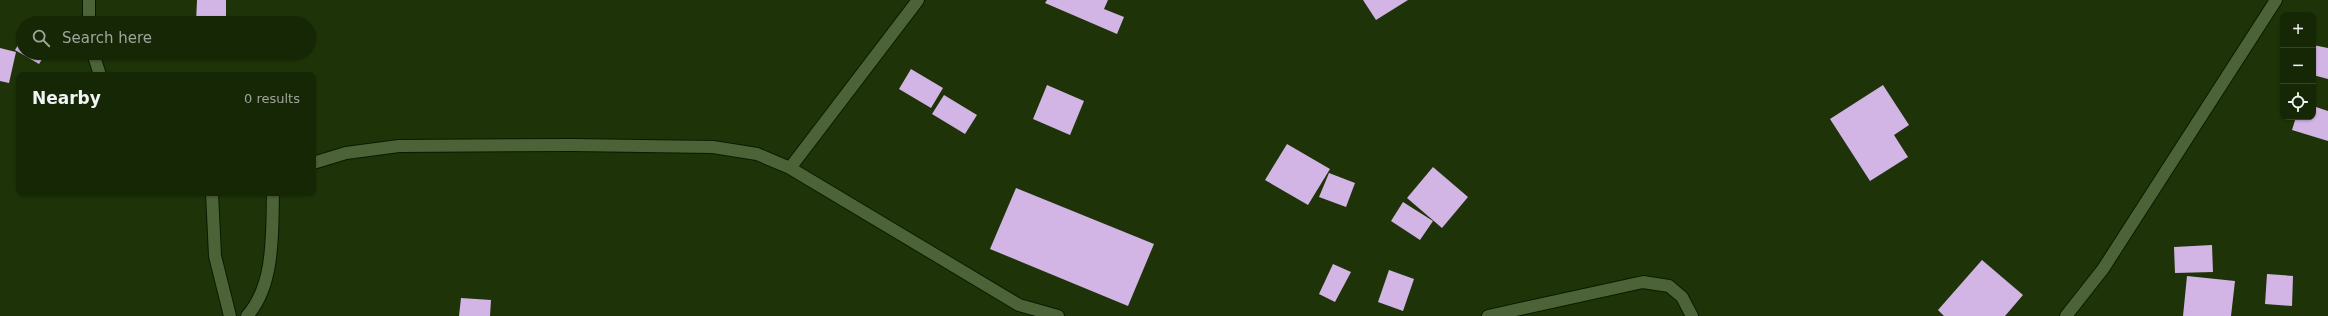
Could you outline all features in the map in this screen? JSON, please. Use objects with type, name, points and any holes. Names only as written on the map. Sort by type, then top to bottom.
[{"type":"street","points":[[89,0],[89,16]]},
{"type":"street","points":[[790,168],[918,0]]},
{"type":"street","points":[[2066,316],[2103,269],[2276,0]]},
{"type":"street","points":[[95,60],[99,72]]},
{"type":"street","points":[[316,162],[346,153],[399,146],[572,145],[713,147],[757,154],[790,168],[1019,305],[1058,316]]},
{"type":"street","points":[[212,196],[215,256],[230,316]]},
{"type":"street","points":[[248,316],[262,290],[268,268],[273,196]]},
{"type":"street","points":[[1488,316],[1643,282],[1669,286],[1682,297],[1692,316]]},
{"type":"building","points":[[197,0],[226,0],[226,16],[196,16]]},
{"type":"building","points":[[1047,0],[1108,0],[1104,9],[1124,17],[1117,34],[1045,3]]},
{"type":"building","points":[[1363,0],[1408,0],[1376,20]]},
{"type":"building","points":[[2316,46],[2328,48],[2328,79],[2316,76]]},
{"type":"building","points":[[0,48],[16,52],[9,83],[0,81]]},
{"type":"building","points":[[32,60],[42,60],[39,64]]},
{"type":"building","points":[[911,69],[943,88],[931,108],[899,89]]},
{"type":"building","points":[[1047,85],[1084,101],[1070,135],[1033,119]]},
{"type":"building","points":[[1883,85],[1909,125],[1894,135],[1908,157],[1870,181],[1830,119]]},
{"type":"building","points":[[944,95],[977,115],[965,134],[932,114]]},
{"type":"building","points":[[2316,107],[2328,111],[2328,141],[2292,130],[2295,120],[2316,120]]},
{"type":"building","points":[[1287,144],[1330,169],[1308,205],[1265,180]]},
{"type":"building","points":[[1433,167],[1468,197],[1442,228],[1407,198]]},
{"type":"building","points":[[1329,173],[1355,183],[1346,207],[1319,197]]},
{"type":"building","points":[[1016,188],[1154,244],[1128,306],[990,249]]},
{"type":"building","points":[[1403,202],[1433,221],[1420,240],[1391,221]]},
{"type":"building","points":[[2212,245],[2213,272],[2175,273],[2174,247]]},
{"type":"building","points":[[1982,260],[2023,295],[2005,316],[1944,316],[1938,310]]},
{"type":"building","points":[[1333,264],[1351,272],[1335,302],[1319,294]]},
{"type":"building","points":[[1389,270],[1414,279],[1403,311],[1378,302]]},
{"type":"building","points":[[2267,274],[2293,276],[2292,306],[2265,304]]},
{"type":"building","points":[[2187,276],[2235,281],[2231,316],[2183,316]]},
{"type":"building","points":[[461,298],[491,300],[490,316],[459,316]]}]
